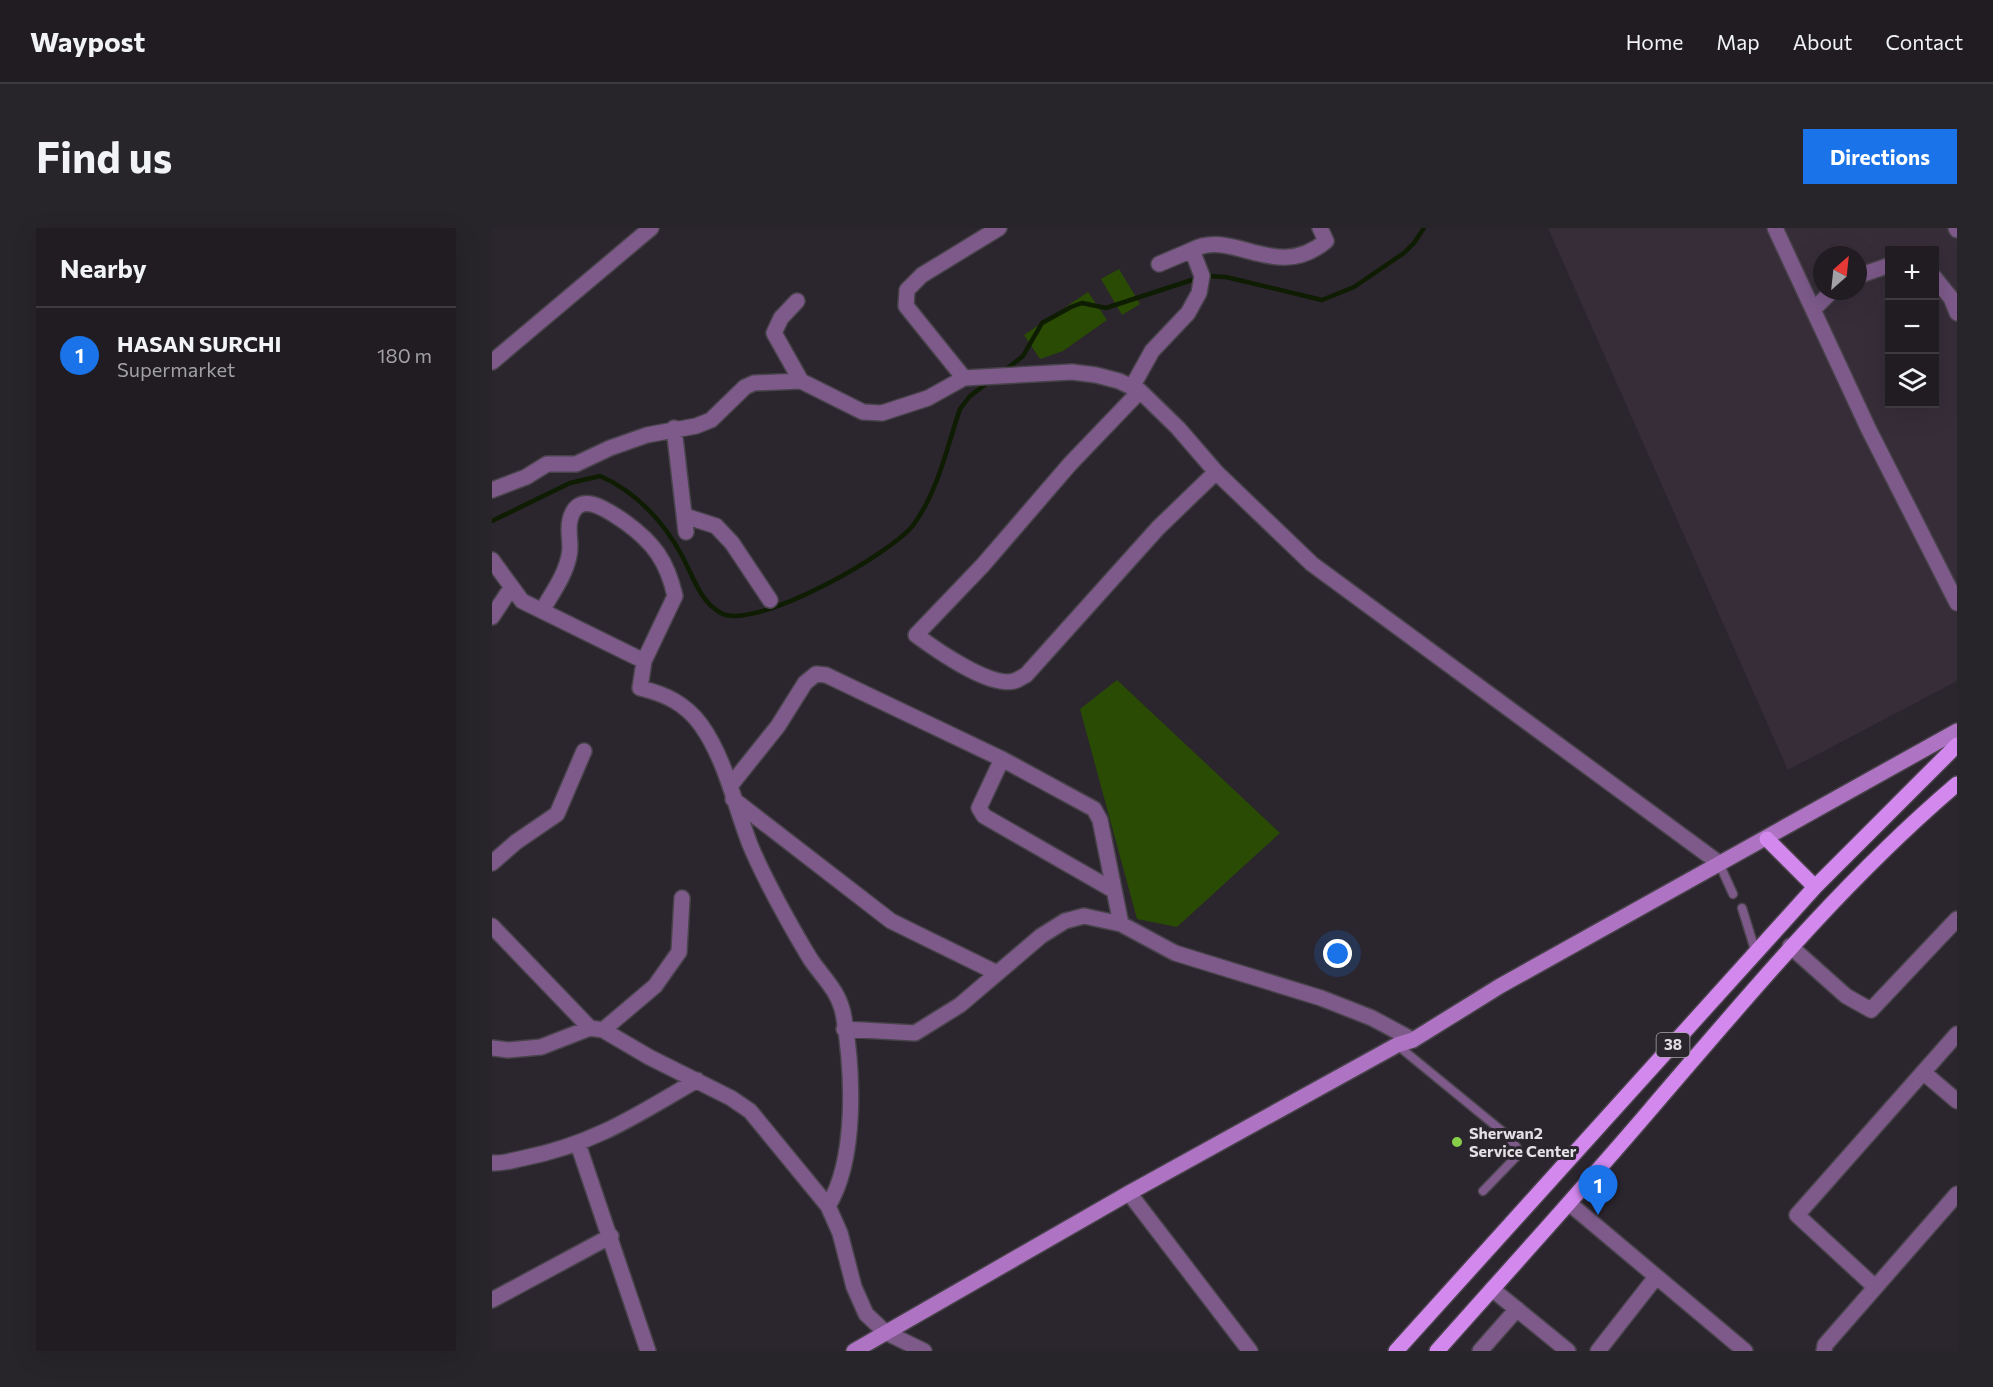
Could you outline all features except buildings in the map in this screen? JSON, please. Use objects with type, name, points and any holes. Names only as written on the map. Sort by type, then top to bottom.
[{"type":"main road","name":"38","points":[[1396,1351],[1815,887],[1957,745]]},
{"type":"main road","name":"38","points":[[1437,1351],[1570,1204],[1790,946],[1957,784]]},
{"type":"main road","points":[[1767,839],[1815,887]]},
{"type":"street","points":[[492,362],[651,228]]},
{"type":"street","points":[[1159,264],[1201,244],[1216,243],[1281,258],[1293,258],[1310,253],[1326,241],[1320,228]]},
{"type":"street","points":[[1774,228],[1869,430],[1957,603]]},
{"type":"street","points":[[964,378],[906,306],[907,290],[922,275],[994,229]]},
{"type":"street","points":[[1192,250],[1202,280],[1188,313],[1152,351],[1136,389],[983,565],[916,635],[940,653],[995,680],[1012,682],[1026,675],[1158,528],[1216,472]]},
{"type":"street","points":[[1867,273],[1885,267]]},
{"type":"street","points":[[1939,282],[1951,298],[1957,313]]},
{"type":"street","points":[[1813,310],[1823,300]]},
{"type":"street","points":[[797,301],[781,318],[774,333],[801,381]]},
{"type":"street","points":[[492,490],[526,477],[547,464],[576,464],[610,448],[647,435],[674,428],[696,426],[711,420],[745,387],[754,383],[801,381],[863,412],[882,413],[928,398],[964,378],[1026,374],[1096,375],[1136,389],[1178,428],[1216,472],[1312,564],[1719,863]]},
{"type":"street","points":[[647,435],[657,416]]},
{"type":"street","points":[[674,428],[686,532]]},
{"type":"street","points":[[543,609],[568,562],[570,519],[579,506],[590,503],[604,508],[644,536],[660,553],[675,596],[644,661],[640,688],[678,701],[701,724],[732,793],[752,849],[812,961],[838,994],[849,1077],[849,1134],[843,1176],[828,1206]]},
{"type":"street","points":[[685,516],[716,526],[732,543],[770,600]]},
{"type":"street","points":[[492,560],[522,601],[543,609],[644,661]]},
{"type":"street","points":[[492,617],[511,588]]},
{"type":"street","points":[[732,793],[806,683],[816,674],[826,675],[1002,759],[1094,809],[1100,820],[1121,924]]},
{"type":"street","points":[[854,1351],[1129,1193],[1397,1045],[1413,1040],[1500,986],[1957,731]]},
{"type":"street","points":[[492,863],[516,842],[557,814],[584,751]]},
{"type":"street","points":[[1002,759],[979,808],[984,816],[1113,891]]},
{"type":"street","points":[[732,793],[891,921],[997,973]]},
{"type":"street","points":[[1936,802],[1957,793]]},
{"type":"street","points":[[492,1048],[508,1050],[541,1047],[596,1029],[655,986],[679,952],[682,898]]},
{"type":"street","points":[[844,1029],[915,1033],[960,1005],[1041,936],[1065,921],[1084,916],[1121,924],[1176,953],[1321,998],[1372,1018],[1413,1040]]},
{"type":"street","points":[[1790,946],[1846,996],[1870,1010],[1957,919]]},
{"type":"street","points":[[492,926],[596,1029],[698,1080],[750,1111],[828,1206],[840,1233],[866,1314],[885,1332],[924,1351]]},
{"type":"street","points":[[1875,1287],[1797,1215],[1957,1034]]},
{"type":"street","points":[[1923,1072],[1957,1101]]},
{"type":"street","points":[[492,1163],[559,1151],[578,1144],[625,1124],[698,1080]]},
{"type":"street","points":[[578,1144],[648,1351]]},
{"type":"street","points":[[492,1174],[510,1160]]},
{"type":"street","points":[[1129,1193],[1250,1351]]},
{"type":"street","points":[[1824,1351],[1825,1344],[1957,1194]]},
{"type":"street","points":[[1570,1204],[1745,1351]]},
{"type":"street","points":[[492,1300],[610,1236]]},
{"type":"street","points":[[1598,1351],[1656,1277]]},
{"type":"street","points":[[1492,1289],[1568,1351]]},
{"type":"street","points":[[1480,1351],[1517,1309]]},
{"type":"lane","points":[[1719,863],[1733,894]]},
{"type":"lane","points":[[1742,908],[1756,953]]},
{"type":"lane","points":[[1397,1045],[1508,1136],[1517,1148],[1516,1157],[1483,1191]]},
{"type":"shaded area","points":[[1548,228],[1957,228],[1957,681],[1788,770]]},
{"type":"green space","points":[[1119,269],[1140,304],[1122,315],[1101,279]]},
{"type":"green space","points":[[1088,292],[1107,320],[1063,351],[1040,359],[1024,335]]},
{"type":"green space","points":[[1117,680],[1280,833],[1177,927],[1137,919],[1080,709]]},
{"type":"waterway","points":[[1206,276],[1226,277],[1322,300],[1354,287],[1404,253],[1424,228]]},
{"type":"waterway","points":[[1004,371],[1023,356],[1042,323],[1071,307],[1082,303],[1106,308],[1198,278]]},
{"type":"waterway","points":[[492,521],[570,483],[600,476],[625,490],[657,519],[674,542],[702,595],[713,608],[721,613],[738,616],[762,611],[791,601],[852,570],[880,553],[914,524],[936,483],[960,409],[970,396],[990,381]]},
{"type":"place","name":"Sherwan2 Service Center","points":[[1457,1142]]},
{"type":"place","name":"HASAN SURCHI","points":[[1598,1215]]}]
